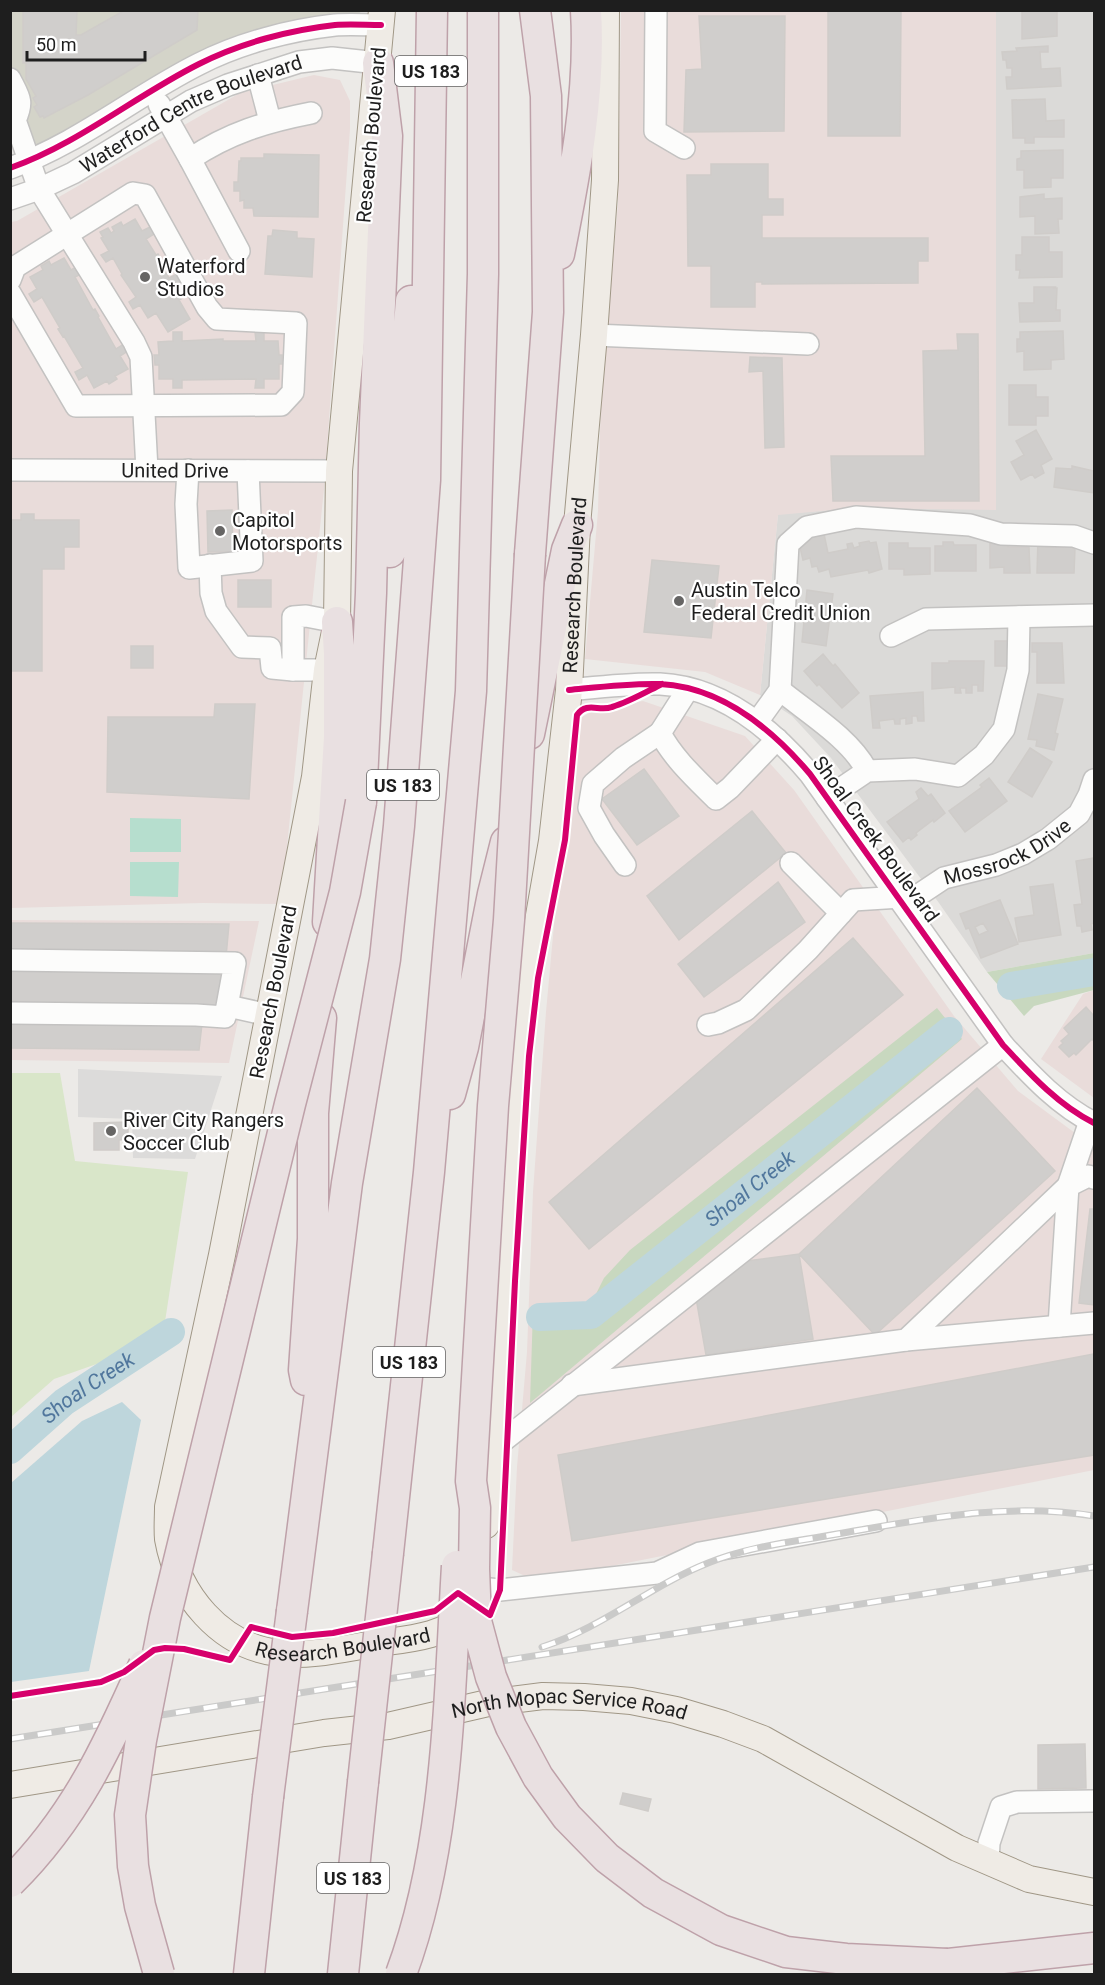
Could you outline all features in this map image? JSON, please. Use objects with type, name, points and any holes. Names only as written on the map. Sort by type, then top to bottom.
[{"type":"highway","name":"US 183","points":[[249,1974],[291,1611],[347,1183],[385,959],[401,806],[424,480],[432,10]]},
{"type":"highway","name":"US 183","points":[[343,1974],[429,1172],[471,691],[483,274],[483,10]]},
{"type":"highway","points":[[536,10],[546,96],[548,312],[530,554],[510,909],[493,1106],[471,1481],[475,1508],[476,1621],[491,1677],[516,1737],[538,1777],[567,1817],[607,1858],[653,1893],[721,1930],[786,1952],[846,1959],[947,1964]]},
{"type":"highway","points":[[548,312],[570,200],[585,92],[588,45],[586,10]]},
{"type":"highway","points":[[361,802],[371,594],[375,423],[387,136],[378,63]]},
{"type":"highway","points":[[159,1974],[140,1906],[133,1866],[130,1815],[141,1740],[165,1618],[345,892],[370,751],[388,583],[420,208],[430,131]]},
{"type":"highway","points":[[429,1172],[463,1047],[493,894],[567,550],[577,525]]},
{"type":"highway","points":[[315,1433],[304,1370],[313,1239],[313,1113],[331,885],[338,748],[337,622]]},
{"type":"highway","points":[[401,1974],[424,1898],[442,1789],[461,1506],[471,1481]]},
{"type":"highway","points":[[10,1882],[35,1858],[67,1816],[94,1771],[165,1618]]},
{"type":"highway","points":[[861,1974],[1095,1948]]},
{"type":"main road","name":"Research Boulevard","points":[[381,18],[339,471],[337,622],[327,670],[315,777],[222,1255],[168,1507],[168,1539],[181,1580],[191,1597],[224,1632],[241,1643],[277,1653],[303,1654],[438,1632],[462,1619],[473,1608],[484,1572],[489,1452],[502,1281],[514,1059],[552,841],[569,690],[577,525],[605,180],[606,10]]},
{"type":"main road","name":"North Mopac Service Road","points":[[10,1785],[324,1733],[388,1726],[488,1703],[543,1696],[584,1696],[631,1701],[676,1710],[763,1739],[915,1826],[988,1862],[1029,1879],[1095,1892]]},
{"type":"street","points":[[656,10],[655,130],[684,148]]},
{"type":"street","name":"Waterford Centre Boulevard","points":[[20,165],[45,154],[199,64],[241,46],[292,33],[381,18]]},
{"type":"street","name":"Waterford Centre Boulevard","points":[[10,199],[39,189],[100,158],[191,101],[258,75],[299,62],[332,58],[378,63]]},
{"type":"street","points":[[258,75],[270,121]]},
{"type":"street","points":[[10,79],[21,100],[20,108],[13,120],[20,165],[39,189],[134,342],[141,357],[147,470]]},
{"type":"street","points":[[152,91],[239,251]]},
{"type":"street","points":[[190,159],[215,142],[270,121],[311,113]]},
{"type":"street","points":[[10,280],[15,267],[66,233],[133,193],[145,195],[207,307],[217,320],[296,323],[293,392],[281,405],[76,406],[10,293]]},
{"type":"street","points":[[594,335],[808,344]]},
{"type":"street","name":"United Drive","points":[[10,470],[339,471]]},
{"type":"street","points":[[188,470],[186,504],[189,567],[252,561],[248,471]]},
{"type":"street","points":[[757,722],[780,690],[788,544],[807,527],[856,518],[970,525],[1001,534],[1074,536],[1095,543]]},
{"type":"street","points":[[210,565],[211,593],[216,611],[242,646],[270,648],[272,668],[327,670]]},
{"type":"street","points":[[891,636],[926,619],[1095,615]]},
{"type":"street","points":[[293,670],[293,617],[306,616],[337,622]]},
{"type":"street","points":[[827,798],[867,771],[915,769],[958,776],[984,755],[1004,729],[1018,670],[1019,617]]},
{"type":"street","name":"Shoal Creek Boulevard","points":[[569,690],[662,684],[688,689],[727,704],[757,722],[777,739],[810,774],[1003,1045],[1056,1097],[1092,1122]]},
{"type":"street","points":[[625,865],[589,808],[593,784],[623,758],[660,733],[688,689]]},
{"type":"street","points":[[780,690],[860,756],[867,771]]},
{"type":"street","points":[[660,733],[680,761],[716,799],[730,788],[777,739]]},
{"type":"street","name":"Mossrock Drive","points":[[708,1025],[746,1010],[808,950],[853,900],[917,896],[944,879],[996,865],[1023,854],[1087,817],[1089,795],[1095,780]]},
{"type":"street","points":[[791,862],[841,913]]},
{"type":"street","points":[[10,960],[235,963],[225,1017],[10,1013]]},
{"type":"street","points":[[228,1006],[268,1015]]},
{"type":"street","points":[[489,1452],[1003,1045]]},
{"type":"street","points":[[1059,1326],[1068,1186],[1092,1122]]},
{"type":"street","points":[[906,1340],[1068,1186],[1088,1176],[1095,1178]]},
{"type":"street","points":[[571,1386],[906,1340],[1095,1323]]},
{"type":"street","points":[[479,1588],[500,1590],[657,1573],[700,1553],[876,1521]]},
{"type":"street","points":[[988,1862],[989,1843],[1001,1807],[1017,1802],[1095,1801]]},
{"type":"shaded area","points":[[11,11],[362,11],[353,18],[291,21],[219,46],[24,155],[11,121]]},
{"type":"shaded area","points":[[621,11],[996,11],[996,510],[855,508],[778,515],[760,695],[705,672],[585,659],[598,511],[601,395],[618,203]]},
{"type":"shaded area","points":[[996,11],[1094,11],[1094,953],[987,972],[939,903],[831,758],[792,716],[760,695],[778,514],[855,508]]},
{"type":"shaded area","points":[[314,75],[340,80],[350,101],[350,129],[324,489],[281,904],[203,903],[11,908],[11,222],[17,221],[240,93]]},
{"type":"shaded area","points":[[643,701],[745,736],[794,790],[954,1016],[1018,1091],[1094,1147],[1094,1470],[536,1581],[512,1570],[517,1467],[527,1352],[533,1192],[546,1012],[555,914],[580,718],[597,709]]},
{"type":"shaded area","points":[[11,920],[259,921],[229,1063],[11,1060]]},
{"type":"shaded area","points":[[1094,990],[1094,1098],[1041,1059],[1083,994]]},
{"type":"shaded area","points":[[78,1069],[222,1076],[195,1159],[133,1158],[132,1119],[78,1117]]},
{"type":"green space","points":[[130,818],[181,819],[181,852],[130,852]]},
{"type":"green space","points":[[130,862],[179,862],[178,897],[130,896]]},
{"type":"green space","points":[[1094,953],[1094,990],[1034,1006],[1024,1016],[987,972]]},
{"type":"green space","points":[[937,1008],[962,1039],[530,1403],[533,1309],[576,1311],[590,1306],[604,1278],[630,1250]]},
{"type":"green space","points":[[11,1073],[60,1073],[75,1161],[188,1172],[162,1341],[54,1379],[11,1417]]},
{"type":"water","points":[[122,1402],[141,1420],[89,1671],[11,1682],[11,1483],[82,1421]]},
{"type":"building","points":[[77,10],[76,35],[81,35],[125,10],[198,10],[197,30],[88,95],[44,118],[40,117],[34,107],[37,105],[33,98],[36,96],[26,79],[26,63],[23,63],[23,11]]},
{"type":"building","points":[[828,10],[901,10],[900,136],[828,136]]},
{"type":"building","points":[[1022,10],[1057,11],[1057,36],[1022,39]]},
{"type":"building","points":[[699,16],[785,16],[784,131],[684,132],[686,70],[702,69]]},
{"type":"building","points":[[1048,46],[1048,52],[1040,52],[1041,69],[1060,68],[1061,86],[1007,89],[1006,77],[1012,77],[1012,68],[1007,68],[1002,52],[1017,51],[1016,48]]},
{"type":"building","points":[[1045,99],[1046,121],[1064,120],[1064,137],[1034,137],[1034,143],[1025,143],[1025,138],[1013,138],[1012,100]]},
{"type":"building","points":[[1063,150],[1063,178],[1051,178],[1051,187],[1024,188],[1024,170],[1017,170],[1017,159],[1021,158],[1021,151]]},
{"type":"building","points":[[264,154],[319,155],[318,217],[254,216],[253,208],[244,208],[244,200],[240,201],[240,191],[234,191],[234,182],[238,182],[239,161],[241,158],[264,158]]},
{"type":"building","points":[[711,164],[768,164],[768,199],[783,199],[783,215],[762,215],[762,238],[928,238],[928,261],[918,261],[918,283],[762,284],[762,282],[755,282],[755,307],[711,307],[711,266],[688,266],[687,175],[711,175]]},
{"type":"building","points":[[1044,194],[1044,199],[1062,198],[1062,219],[1058,219],[1059,233],[1035,234],[1035,216],[1020,217],[1020,197]]},
{"type":"building","name":"Waterford Studios","points":[[135,219],[142,231],[150,227],[154,234],[146,239],[156,255],[158,254],[169,278],[177,274],[181,281],[173,286],[190,319],[168,332],[156,313],[148,318],[140,305],[133,309],[129,302],[136,297],[113,258],[106,262],[101,255],[109,251],[100,232],[108,228],[111,233],[114,231],[112,227],[121,222],[123,226]]},
{"type":"building","points":[[273,230],[297,232],[297,238],[314,239],[312,277],[265,274],[268,236],[272,236]]},
{"type":"building","points":[[1022,237],[1049,237],[1049,252],[1062,252],[1062,277],[1019,278],[1020,270],[1016,270],[1016,255],[1022,255]]},
{"type":"building","points":[[64,258],[71,270],[78,266],[83,273],[75,277],[116,349],[124,344],[128,351],[120,356],[128,369],[115,376],[117,379],[109,384],[107,381],[94,388],[87,375],[79,380],[75,372],[83,368],[58,329],[60,328],[42,297],[34,302],[29,294],[37,289],[30,277],[43,270],[41,266],[49,261],[51,265]]},
{"type":"building","points":[[1034,287],[1057,288],[1056,310],[1060,310],[1060,321],[1020,322],[1019,303],[1034,303]]},
{"type":"building","points":[[264,331],[264,341],[278,341],[282,364],[279,364],[279,379],[264,379],[264,388],[255,388],[256,379],[182,380],[182,388],[173,388],[173,379],[159,379],[159,365],[155,365],[154,355],[159,355],[158,342],[173,341],[173,332],[182,332],[182,341],[223,339],[223,341],[256,341],[255,332]]},
{"type":"building","points":[[1063,331],[1064,359],[1051,360],[1051,369],[1024,370],[1024,351],[1017,352],[1017,339],[1020,339],[1020,332]]},
{"type":"building","points":[[957,334],[978,334],[979,501],[833,501],[831,456],[925,456],[923,351],[958,350]]},
{"type":"building","points":[[750,357],[782,358],[784,447],[765,448],[763,371],[749,372]]},
{"type":"building","points":[[1009,385],[1036,385],[1036,397],[1048,397],[1048,416],[1036,416],[1036,425],[1009,425]]},
{"type":"building","points":[[1036,430],[1052,459],[1041,465],[1044,473],[1035,478],[1032,474],[1021,480],[1011,462],[1024,455],[1016,441]]},
{"type":"building","points":[[1072,466],[1094,471],[1094,493],[1054,487],[1056,468],[1072,469]]},
{"type":"building","name":"Capitol Motorsports","points":[[232,510],[233,552],[208,552],[207,511]]},
{"type":"building","points":[[21,514],[34,514],[34,520],[79,520],[79,547],[64,547],[64,569],[42,569],[42,671],[10,671],[10,520],[21,520]]},
{"type":"building","points":[[824,534],[828,553],[848,549],[847,544],[852,543],[854,548],[860,546],[859,543],[876,542],[882,569],[869,573],[868,570],[831,577],[829,569],[819,572],[817,566],[812,567],[810,558],[803,560],[799,543]]},
{"type":"building","points":[[1038,539],[1046,539],[1046,547],[1067,547],[1067,544],[1073,544],[1075,548],[1074,573],[1037,573]]},
{"type":"building","points":[[990,541],[1008,541],[1008,547],[1029,547],[1030,573],[1004,573],[1004,567],[990,568]]},
{"type":"building","points":[[943,542],[953,542],[954,545],[976,545],[976,571],[935,571],[935,546],[943,546]]},
{"type":"building","points":[[889,543],[908,543],[908,548],[930,548],[930,574],[904,575],[904,569],[889,569]]},
{"type":"building","points":[[652,560],[719,566],[711,638],[644,632]]},
{"type":"building","points":[[238,580],[271,580],[271,607],[238,607]]},
{"type":"building","points":[[807,590],[833,594],[826,646],[802,642]]},
{"type":"building","points":[[995,641],[1009,641],[1009,666],[995,666]]},
{"type":"building","points":[[1032,643],[1062,643],[1064,683],[1037,683],[1037,652],[1032,652]]},
{"type":"building","points":[[131,646],[153,646],[153,668],[131,668]]},
{"type":"building","points":[[823,654],[833,666],[835,664],[859,693],[842,708],[804,671]]},
{"type":"building","points":[[949,661],[984,661],[983,691],[978,691],[978,685],[972,685],[972,693],[966,693],[966,688],[960,688],[961,693],[955,693],[955,687],[932,689],[932,663],[949,663]]},
{"type":"building","points":[[923,692],[924,721],[918,721],[917,716],[912,716],[912,723],[906,724],[906,718],[900,719],[900,724],[895,724],[894,719],[879,721],[880,728],[873,728],[870,696]]},
{"type":"building","points":[[1038,694],[1063,699],[1055,733],[1058,734],[1054,750],[1036,746],[1037,740],[1028,739]]},
{"type":"building","points":[[215,704],[255,704],[249,799],[107,792],[108,717],[214,717]]},
{"type":"building","points":[[1030,748],[1052,762],[1032,797],[1008,782]]},
{"type":"building","points":[[644,769],[679,816],[637,845],[602,799]]},
{"type":"building","points":[[989,778],[1007,801],[965,832],[949,811],[982,787],[980,785]]},
{"type":"building","points":[[921,788],[928,796],[931,794],[945,813],[916,833],[917,835],[911,840],[909,837],[903,842],[887,822],[919,799],[916,792]]},
{"type":"building","points":[[752,811],[786,853],[679,940],[647,896]]},
{"type":"building","points":[[1094,858],[1094,923],[1091,924],[1092,930],[1082,932],[1081,926],[1077,926],[1074,905],[1082,904],[1076,861]]},
{"type":"building","points":[[778,882],[805,922],[704,997],[678,964]]},
{"type":"building","points":[[1053,884],[1061,935],[1019,942],[1015,918],[1034,915],[1030,887]]},
{"type":"building","points":[[1000,900],[1018,944],[981,958],[969,928],[966,929],[960,914]],"holes":[[[983,923],[988,931],[979,935],[975,927]]]},
{"type":"building","points":[[10,923],[229,924],[226,957],[10,953]]},
{"type":"building","points":[[853,938],[903,995],[589,1249],[549,1202]]},
{"type":"building","points":[[10,966],[222,969],[221,1006],[10,1004]]},
{"type":"building","points":[[1086,1007],[1094,1016],[1094,1041],[1092,1039],[1076,1055],[1074,1053],[1069,1057],[1059,1047],[1063,1043],[1061,1041],[1069,1034],[1064,1028]]},
{"type":"building","points":[[10,1023],[202,1024],[199,1050],[10,1048]]},
{"type":"building","points":[[977,1088],[1055,1171],[875,1335],[799,1254]]},
{"type":"building","name":"River City Rangers Soccer Club","points":[[128,1122],[128,1139],[119,1140],[119,1150],[94,1150],[94,1123]]},
{"type":"building","points":[[1090,1209],[1094,1209],[1094,1305],[1079,1303]]},
{"type":"building","points":[[799,1254],[813,1339],[706,1355],[696,1298],[739,1262]]},
{"type":"building","points":[[1094,1354],[1094,1455],[572,1541],[558,1455]]},
{"type":"building","points":[[1085,1744],[1086,1788],[1038,1789],[1038,1745]]},
{"type":"building","points":[[623,1793],[651,1799],[648,1811],[620,1804]]},
{"type":"waterway","name":"Shoal Creek","points":[[1011,986],[1094,972]]},
{"type":"waterway","name":"Shoal Creek","points":[[540,1317],[591,1315],[949,1031]]},
{"type":"waterway","name":"Shoal Creek","points":[[10,1450],[64,1402],[171,1332]]},
{"type":"railway","points":[[542,1647],[585,1629],[687,1572],[724,1557],[755,1548],[965,1514],[1029,1511],[1094,1516]]},
{"type":"railway","points":[[10,1739],[1094,1567]]},
{"type":"cycle path","points":[[10,168],[83,133],[175,77],[215,56],[265,38],[318,27],[381,25]]},
{"type":"cycle path","points":[[569,690],[637,684],[683,687],[725,702],[744,713],[779,741],[810,774],[1003,1045],[1034,1078],[1057,1098],[1094,1123]]},
{"type":"cycle path","points":[[10,1696],[101,1682],[124,1672],[154,1650],[165,1648],[184,1649],[230,1660],[251,1627],[292,1637],[333,1633],[435,1611],[458,1593],[490,1615],[500,1590],[529,1056],[538,978],[565,840],[577,715],[589,708],[607,708],[618,705],[662,684]]},
{"type":"place","name":"Waterford Studios","points":[[145,277]]},
{"type":"place","name":"Capitol Motorsports","points":[[220,531]]},
{"type":"place","name":"Austin Telco Federal Credit Union","points":[[679,601]]},
{"type":"place","name":"River City Rangers Soccer Club","points":[[111,1131]]}]
